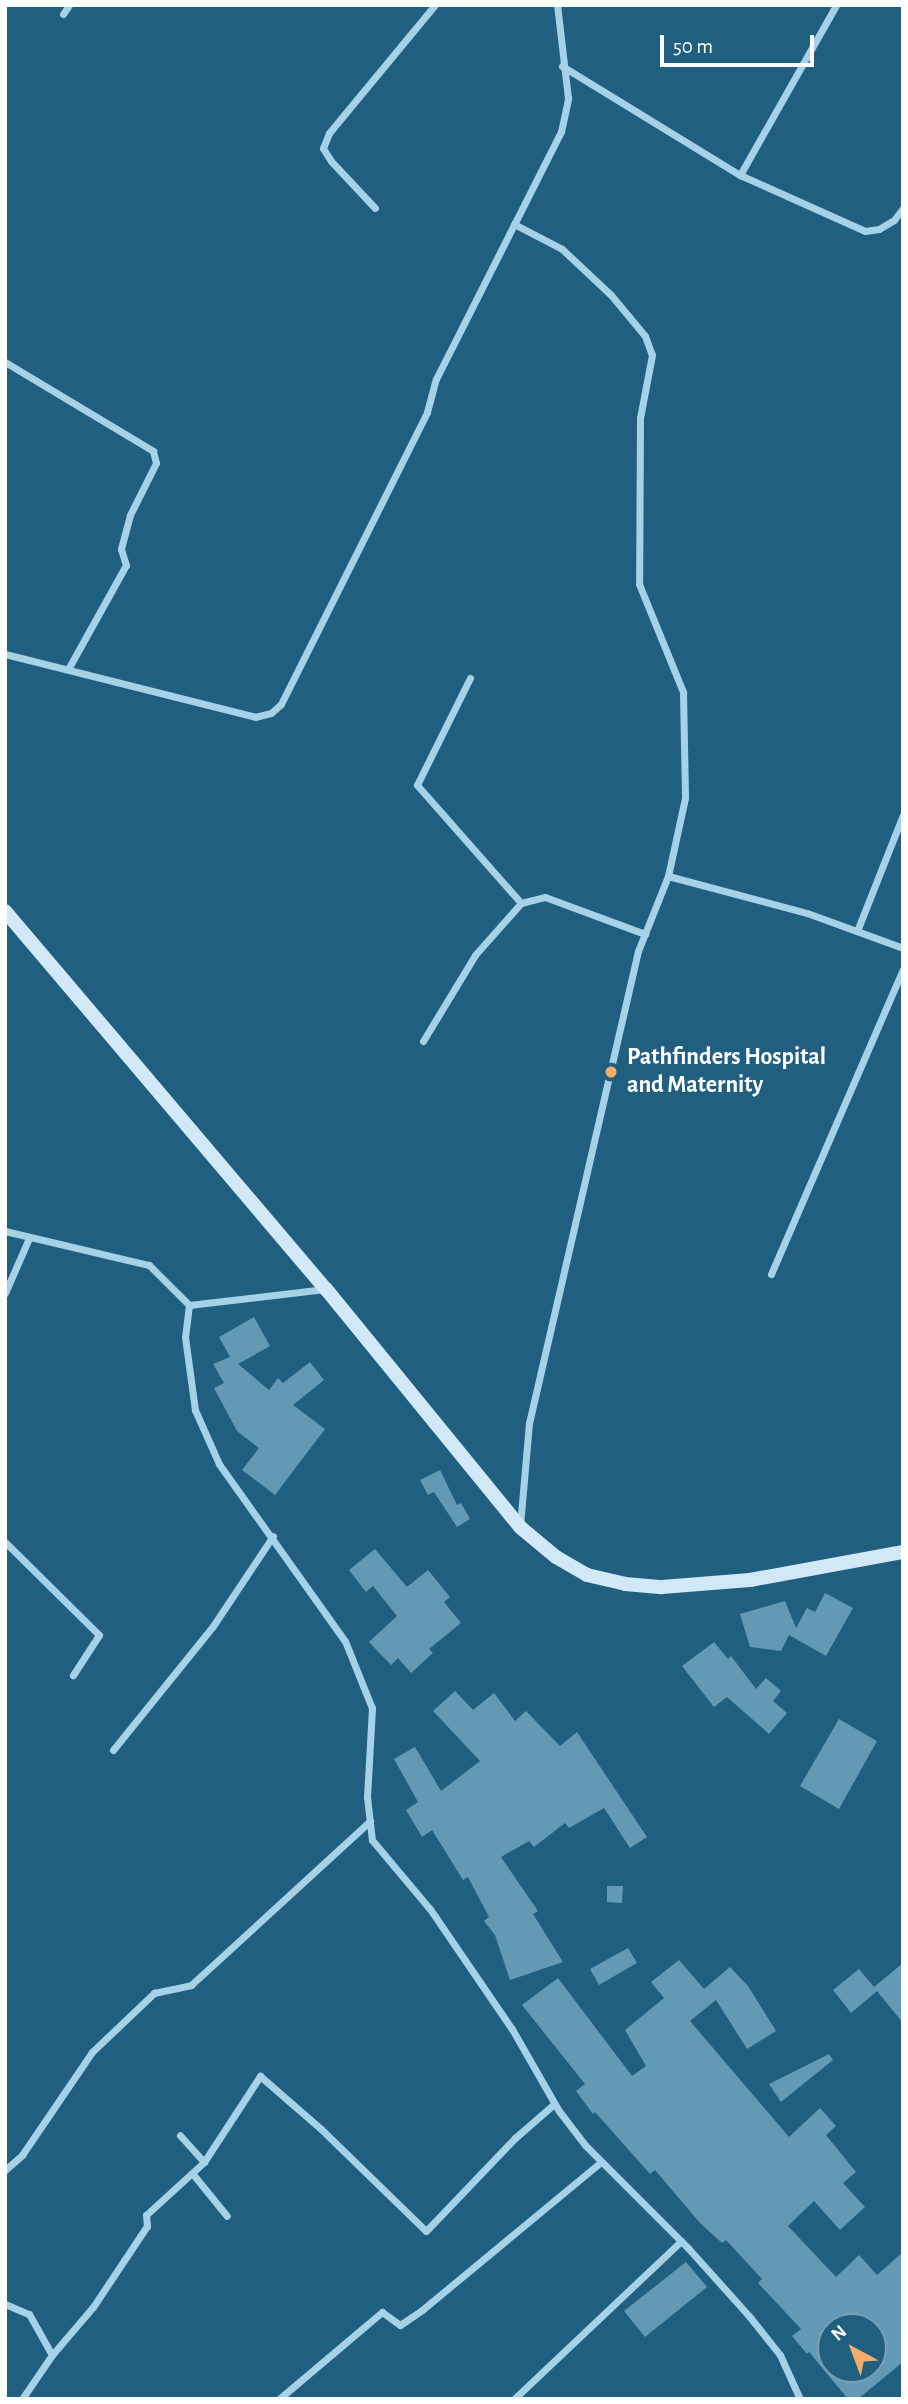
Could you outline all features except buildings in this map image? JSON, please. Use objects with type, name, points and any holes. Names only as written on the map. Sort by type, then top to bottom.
[{"type":"street","points":[[62,15],[69,5]]},
{"type":"street","points":[[376,208],[331,161],[323,148],[329,134],[435,5]]},
{"type":"street","points":[[5,654],[255,717],[271,713],[281,704],[428,412],[436,379],[566,116],[568,98],[562,66],[557,5]]},
{"type":"street","points":[[740,175],[836,5]]},
{"type":"street","points":[[562,66],[740,175],[865,231],[879,229],[894,220],[903,208]]},
{"type":"street","points":[[514,224],[562,249],[611,295],[645,336],[652,355],[640,418],[639,584],[682,692],[685,798],[668,876],[638,951],[530,1423],[520,1527]]},
{"type":"street","points":[[5,362],[153,451],[156,463],[130,515],[121,549],[125,565],[68,669]]},
{"type":"street","points":[[470,678],[417,785],[522,903]]},
{"type":"street","points":[[858,932],[903,815]]},
{"type":"street","points":[[668,876],[807,913],[903,948]]},
{"type":"street","points":[[423,1041],[475,955],[522,903],[545,897],[645,934]]},
{"type":"street","points":[[5,911],[326,1289],[520,1527],[556,1557],[587,1575],[625,1584],[662,1587],[750,1580],[903,1552]]},
{"type":"street","points":[[771,1274],[903,969]]},
{"type":"street","points":[[5,1231],[149,1265],[189,1305]]},
{"type":"street","points":[[5,1293],[29,1238]]},
{"type":"street","points":[[189,1305],[326,1289]]},
{"type":"street","points":[[189,1305],[185,1337],[195,1410],[219,1464],[273,1536],[345,1641],[372,1708],[367,1797],[372,1840],[430,1909],[512,2029],[554,2104],[601,2162],[681,2241],[780,2356],[800,2399]]},
{"type":"street","points":[[113,1750],[213,1626],[273,1536]]},
{"type":"street","points":[[5,1542],[99,1635],[73,1675]]},
{"type":"street","points":[[5,2170],[22,2155],[101,2043],[154,1993],[191,1985],[370,1821]]},
{"type":"street","points":[[22,2399],[52,2355],[93,2307],[147,2226],[146,2215],[204,2162],[260,2076],[321,2129],[426,2231],[515,2138],[554,2104]]},
{"type":"street","points":[[180,2135],[204,2162]]},
{"type":"street","points":[[279,2399],[382,2312],[400,2325],[422,2310],[601,2162]]},
{"type":"street","points":[[192,2173],[227,2216]]},
{"type":"street","points":[[514,2399],[681,2241]]},
{"type":"street","points":[[5,2304],[29,2314],[52,2355]]},
{"type":"place","name":"Pathfinders Hospital and Maternity","points":[[611,1072]]}]
